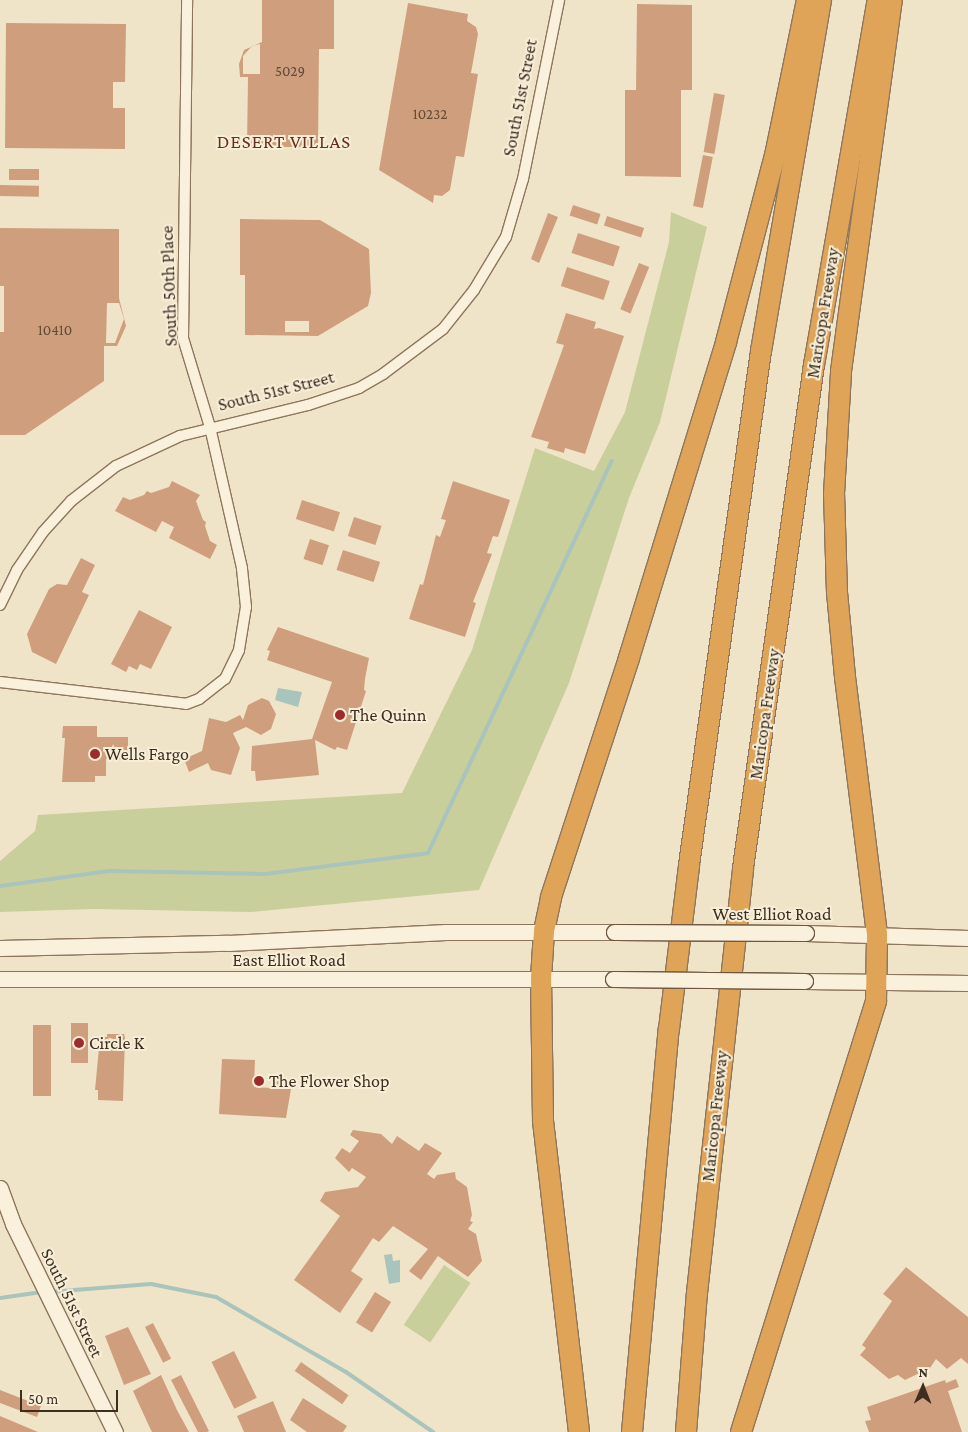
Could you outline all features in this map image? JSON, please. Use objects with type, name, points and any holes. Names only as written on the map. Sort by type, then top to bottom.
[{"type":"highway","points":[[579,1432],[542,1120],[541,978],[544,931],[551,897],[630,658],[726,342],[776,151],[808,0]]},
{"type":"highway","points":[[632,1432],[669,1028],[689,865],[761,351],[821,0]]},
{"type":"highway","name":"Maricopa Freeway","points":[[686,1432],[697,1293],[743,868],[814,364],[878,0]]},
{"type":"highway","points":[[741,1432],[876,1001],[878,934],[845,677],[836,586],[834,494],[840,371],[892,0]]},
{"type":"main road","name":"East Elliot Road","points":[[0,948],[228,943],[446,932],[575,931]]},
{"type":"main road","name":"West Elliot Road","points":[[575,931],[878,934],[968,938]]},
{"type":"main road","name":"East Elliot Road","points":[[0,979],[578,978],[877,982]]},
{"type":"main road","points":[[877,982],[968,983]]},
{"type":"main road","name":"South 51st Street","points":[[0,1188],[14,1224],[114,1432]]},
{"type":"street","name":"South 50th Place","points":[[0,682],[171,704],[199,699],[225,679],[238,650],[245,593],[210,427],[183,338],[186,0]]},
{"type":"street","name":"South 51st Street","points":[[0,605],[29,550],[55,517],[95,480],[136,454],[210,427],[308,405],[359,388],[409,356],[443,328],[462,307],[506,237],[523,179],[559,0]]},
{"type":"green space","points":[[671,212],[707,227],[660,422],[629,498],[569,683],[479,890],[251,912],[94,909],[0,912],[0,861],[35,831],[38,815],[402,793],[472,650],[535,448],[594,471],[625,412],[669,242]]},
{"type":"green space","points":[[444,1265],[471,1283],[430,1343],[404,1325]]},
{"type":"water","points":[[278,688],[302,692],[298,707],[275,700]]},
{"type":"water","points":[[392,1254],[393,1261],[400,1260],[400,1282],[389,1284],[384,1255]]},
{"type":"building","points":[[262,0],[334,0],[334,49],[319,49],[318,147],[247,147],[248,77],[240,77],[239,64],[244,50],[251,47],[243,56],[243,74],[260,74],[260,44],[254,45],[262,42]]},
{"type":"building","points":[[408,3],[468,14],[467,21],[476,27],[478,34],[471,73],[478,74],[464,157],[456,156],[450,190],[442,196],[434,195],[433,203],[379,170]]},
{"type":"building","points":[[637,4],[692,5],[692,90],[681,90],[681,177],[625,176],[625,90],[636,90]]},
{"type":"building","points":[[6,23],[126,24],[125,82],[113,82],[113,108],[125,108],[125,149],[5,148]]},
{"type":"building","points":[[714,93],[725,95],[714,154],[704,152]]},
{"type":"building","points":[[703,155],[713,157],[703,208],[693,206]]},
{"type":"building","points":[[9,169],[39,169],[39,180],[9,180]]},
{"type":"building","points":[[0,185],[39,186],[39,197],[0,196]]},
{"type":"building","points":[[573,205],[601,214],[597,224],[570,215]]},
{"type":"building","points":[[548,213],[558,217],[539,263],[531,259]]},
{"type":"building","points":[[607,216],[644,228],[641,238],[604,226]]},
{"type":"building","points":[[240,219],[320,220],[369,249],[371,293],[368,306],[318,336],[245,335],[245,275],[240,275]],"holes":[[[285,321],[309,321],[309,332],[285,332]]]},
{"type":"building","points":[[0,228],[119,229],[119,298],[126,326],[117,346],[104,346],[104,381],[25,435],[0,435],[0,332],[4,332],[4,286],[0,286]],"holes":[[[107,303],[119,303],[124,319],[115,343],[106,343]]]},
{"type":"building","points":[[578,233],[620,247],[613,267],[572,253]]},
{"type":"building","points":[[639,263],[649,267],[630,313],[620,309]]},
{"type":"building","points":[[567,267],[610,281],[604,300],[561,286]]},
{"type":"building","points":[[566,313],[596,322],[594,329],[599,328],[624,336],[585,454],[565,448],[564,453],[547,448],[549,442],[531,437],[564,345],[556,343]]},
{"type":"building","points":[[172,481],[200,495],[196,501],[203,520],[206,522],[205,526],[210,541],[217,545],[210,559],[169,538],[174,527],[162,521],[156,532],[115,511],[123,497],[130,500],[144,495],[147,491],[151,493],[169,487]]},
{"type":"building","points":[[453,481],[510,500],[498,537],[493,536],[487,553],[492,554],[473,602],[476,603],[465,637],[409,619],[420,584],[423,585],[436,535],[440,537],[446,520],[441,519]]},
{"type":"building","points":[[302,500],[340,512],[334,531],[296,519]]},
{"type":"building","points":[[354,517],[382,526],[375,545],[348,536]]},
{"type":"building","points":[[310,539],[329,545],[323,565],[304,559]]},
{"type":"building","points":[[343,550],[380,562],[374,582],[337,570]]},
{"type":"building","points":[[81,558],[95,565],[82,592],[89,595],[56,664],[32,652],[27,634],[49,589],[57,584],[67,585]]},
{"type":"building","points":[[139,610],[172,627],[151,669],[140,664],[137,670],[129,666],[126,672],[111,664]]},
{"type":"building","name":"The Quinn","points":[[278,627],[369,658],[364,690],[366,691],[347,750],[337,747],[335,750],[315,740],[319,775],[256,781],[255,771],[251,771],[252,746],[312,739],[332,682],[267,660],[270,651],[267,650]]},
{"type":"building","points":[[262,698],[269,701],[276,714],[271,729],[261,735],[246,727],[233,733],[240,748],[231,775],[211,770],[208,763],[189,772],[184,759],[202,751],[209,718],[226,722],[240,715],[243,720],[248,705]]},
{"type":"building","name":"Wells Fargo","points":[[63,726],[97,726],[97,737],[128,737],[128,760],[106,759],[106,776],[95,776],[95,782],[62,782],[65,738],[62,738]]},
{"type":"building","name":"Circle K","points":[[71,1023],[88,1023],[88,1063],[71,1063]]},
{"type":"building","name":"Circle K","points":[[33,1025],[51,1025],[51,1096],[33,1096]]},
{"type":"building","points":[[107,1034],[124,1034],[125,1038],[123,1101],[98,1100],[98,1090],[95,1090],[100,1037],[107,1037]]},
{"type":"building","points":[[222,1059],[255,1060],[254,1087],[272,1088],[272,1079],[279,1079],[279,1088],[291,1089],[286,1118],[219,1114]]},
{"type":"building","points":[[353,1130],[381,1134],[392,1144],[397,1136],[419,1151],[425,1143],[442,1153],[427,1174],[434,1179],[437,1175],[455,1172],[456,1179],[467,1187],[472,1215],[470,1221],[473,1222],[468,1229],[476,1234],[482,1261],[468,1277],[438,1256],[421,1280],[409,1271],[428,1249],[393,1226],[379,1242],[373,1238],[351,1271],[363,1279],[340,1313],[294,1280],[340,1216],[320,1201],[325,1192],[358,1187],[366,1177],[352,1168],[349,1172],[335,1158],[342,1148],[350,1153],[359,1141],[350,1135]]},
{"type":"building","points":[[906,1267],[968,1317],[968,1364],[961,1358],[947,1369],[936,1359],[930,1368],[905,1380],[898,1375],[889,1379],[860,1355],[866,1348],[862,1345],[892,1301],[883,1294]]},
{"type":"building","points":[[375,1292],[391,1302],[372,1333],[356,1323]]},
{"type":"building","points":[[153,1323],[171,1359],[163,1363],[145,1327]]},
{"type":"building","points":[[128,1327],[151,1374],[124,1385],[105,1336]]},
{"type":"building","points":[[234,1351],[257,1398],[234,1409],[212,1362]]},
{"type":"building","points":[[301,1362],[349,1395],[342,1404],[295,1371]]},
{"type":"building","points":[[161,1375],[189,1432],[152,1432],[149,1426],[133,1391]]},
{"type":"building","points":[[181,1375],[209,1431],[207,1432],[198,1432],[171,1380]]},
{"type":"building","points":[[956,1379],[959,1387],[948,1391],[962,1432],[869,1432],[865,1421],[871,1420],[867,1407],[945,1380],[946,1383]]},
{"type":"building","points":[[0,1390],[41,1406],[37,1417],[0,1403]]},
{"type":"building","points":[[303,1398],[347,1426],[343,1432],[307,1432],[290,1420]]},
{"type":"building","points":[[273,1401],[286,1432],[244,1432],[237,1416]]},
{"type":"building","points":[[0,1416],[38,1432],[0,1432]]},
{"type":"waterway","points":[[0,886],[109,871],[265,874],[428,853],[612,461]]},
{"type":"waterway","points":[[49,1292],[151,1284],[216,1297],[346,1372],[433,1432]]},
{"type":"waterway","points":[[0,1298],[42,1292]]},
{"type":"place","name":"The Quinn","points":[[340,715]]},
{"type":"place","name":"Wells Fargo","points":[[95,754]]},
{"type":"place","name":"Circle K","points":[[79,1043]]},
{"type":"place","name":"The Flower Shop","points":[[259,1081]]},
{"type":"district","name":"DESERT VILLAS","points":[[284,142]]}]
